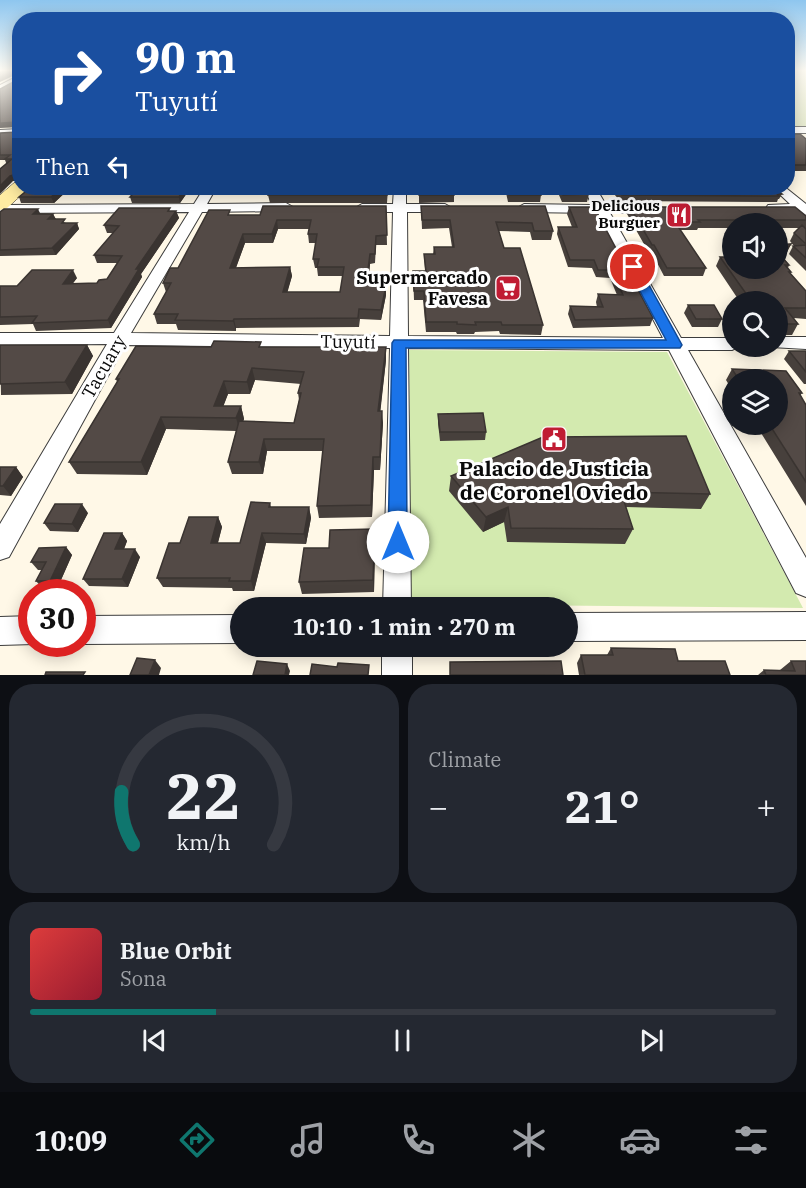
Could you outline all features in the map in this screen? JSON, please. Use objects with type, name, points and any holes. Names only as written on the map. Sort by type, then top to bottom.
[{"type":"main road","points":[[0,204],[12,194]]},
{"type":"street","name":"Tacuary","points":[[0,548],[120,338],[206,195]]},
{"type":"street","points":[[397,597],[400,195]]},
{"type":"street","points":[[594,195],[806,584]]},
{"type":"street","points":[[788,195],[805,209]]},
{"type":"street","points":[[0,209],[306,207]]},
{"type":"street","points":[[353,208],[459,208]]},
{"type":"street","points":[[507,208],[661,209]]},
{"type":"street","points":[[755,208],[805,209]]},
{"type":"street","name":"Tuyutí","points":[[0,339],[120,338],[399,343],[722,344]]},
{"type":"street","points":[[788,343],[806,343]]},
{"type":"street","points":[[578,627],[806,626]]},
{"type":"street","points":[[96,630],[230,629]]},
{"type":"street","points":[[0,631],[18,630]]},
{"type":"street","points":[[397,657],[398,675]]},
{"type":"green space","points":[[795,102],[806,102],[806,126],[795,126]]},
{"type":"green space","points":[[409,350],[667,352],[803,608],[578,606],[578,597],[411,597]]},
{"type":"building","points":[[0,102],[12,102],[12,122],[0,123]]},
{"type":"building","points":[[12,132],[12,159],[5,159],[10,155],[0,155],[0,133]]},
{"type":"building","points":[[795,134],[800,134],[806,139],[806,165],[795,165]]},
{"type":"building","points":[[12,159],[12,175],[0,186],[0,169]]},
{"type":"building","points":[[21,195],[53,195],[51,197],[19,197]]},
{"type":"building","points":[[132,195],[180,195],[179,197],[130,197]]},
{"type":"building","points":[[622,195],[778,195],[779,196]]},
{"type":"building","points":[[263,206],[386,206],[387,235],[376,236],[375,254],[370,254],[366,285],[386,286],[381,310],[359,309],[358,318],[234,319],[233,321],[175,320],[178,314],[154,314],[171,283],[163,283],[170,268],[178,268],[209,210],[230,210],[228,215],[260,215]],"holes":[[[277,220],[311,220],[308,234],[317,234],[313,259],[319,259],[317,267],[344,267],[340,292],[283,292],[290,267],[230,268],[243,234],[272,234]]]},
{"type":"building","points":[[421,206],[545,206],[553,231],[534,231],[532,223],[496,222],[504,248],[520,248],[543,325],[502,325],[501,322],[475,322],[476,325],[457,324],[457,322],[426,322],[424,291],[414,291],[413,271],[426,271],[424,254],[435,254],[434,247],[454,247],[450,220],[422,220]]},
{"type":"building","points":[[569,207],[594,207],[653,318],[575,320],[570,306],[603,307],[598,294],[623,295],[612,270],[598,270],[594,260],[570,260],[558,227],[577,227]]},
{"type":"building","points":[[630,207],[795,207],[806,216],[806,220],[788,220],[788,213],[722,213],[722,220],[675,222],[706,268],[667,268]]},
{"type":"building","points":[[119,208],[170,208],[168,211],[176,211],[136,269],[139,269],[108,320],[32,323],[37,316],[0,317],[0,286],[17,286],[32,270],[73,270],[63,284],[97,283],[99,280],[107,279],[122,256],[94,255],[119,226],[104,225]]},
{"type":"building","points":[[4,209],[38,209],[33,214],[53,214],[48,219],[65,219],[62,223],[77,223],[52,248],[0,250],[0,212]]},
{"type":"building","points":[[802,225],[806,229],[806,244],[794,233]]},
{"type":"building","points":[[806,245],[806,258],[793,246]]},
{"type":"building","points":[[788,268],[806,291],[806,308],[788,308],[788,291],[744,291],[736,279],[788,279]]},
{"type":"building","points":[[688,305],[714,305],[722,319],[696,319]]},
{"type":"building","points":[[788,312],[798,324],[788,324]]},
{"type":"building","points":[[214,341],[261,342],[259,347],[386,347],[378,411],[382,411],[380,457],[373,457],[371,505],[317,506],[324,439],[264,439],[259,462],[228,462],[239,421],[294,423],[301,393],[298,393],[304,372],[252,368],[247,382],[224,381],[214,406],[241,406],[236,418],[161,417],[141,462],[69,462],[136,346],[211,347]]},
{"type":"building","points":[[0,345],[87,345],[65,382],[0,384]]},
{"type":"building","points":[[789,351],[806,351],[806,372]]},
{"type":"building","points":[[788,374],[802,393],[799,393],[806,405],[806,482],[776,435],[788,435]]},
{"type":"building","points":[[483,413],[486,432],[440,432],[438,414]]},
{"type":"building","points":[[686,436],[710,494],[621,492],[633,529],[511,528],[508,507],[486,517],[451,476],[543,437]]},
{"type":"building","points":[[0,467],[16,467],[3,486],[0,486]]},
{"type":"building","points":[[251,502],[270,503],[269,507],[309,507],[304,534],[262,533],[251,581],[229,581],[230,578],[157,578],[169,543],[180,543],[189,517],[218,517],[211,543],[240,543]]},
{"type":"building","points":[[55,504],[82,504],[72,524],[44,523]]},
{"type":"building","points":[[375,529],[373,580],[299,582],[304,548],[329,548],[330,530]]},
{"type":"building","points":[[104,533],[122,533],[115,549],[135,549],[122,579],[83,579]]},
{"type":"building","points":[[66,547],[51,579],[37,579],[46,562],[31,562],[39,548]]},
{"type":"building","points":[[611,648],[675,649],[678,661],[725,661],[730,675],[585,675],[581,655],[613,655]]},
{"type":"building","points":[[137,658],[155,660],[149,675],[130,675]]},
{"type":"building","points":[[257,661],[287,664],[285,675],[253,675]]},
{"type":"building","points":[[561,661],[563,675],[450,675],[450,662]]},
{"type":"building","points":[[791,661],[806,661],[806,675],[766,675],[764,670],[795,671]]},
{"type":"building","points":[[338,663],[369,665],[368,675],[310,675],[312,664],[337,667]]},
{"type":"building","points":[[46,672],[85,672],[83,675],[45,675]]},
{"type":"place","name":"Delicious Burguer","points":[[679,215]]},
{"type":"place","name":"Supermercado Favesa","points":[[508,288]]},
{"type":"place","name":"Palacio de Justicia de Coronel Oviedo","points":[[554,439]]},
{"type":"route","points":[[398,542],[399,343],[675,345],[633,267]]}]
